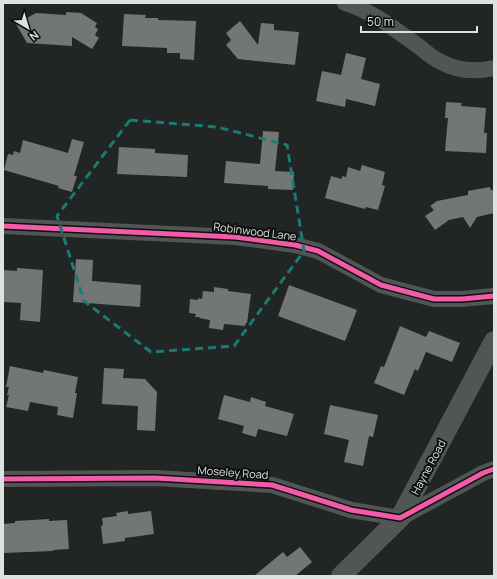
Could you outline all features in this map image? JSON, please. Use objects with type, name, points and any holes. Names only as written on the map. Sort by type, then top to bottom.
[{"type":"street","points":[[345,3],[357,6],[386,23],[441,62],[462,70],[481,71],[494,68]]},
{"type":"street","name":"Robinwood Lane","points":[[3,226],[235,236],[318,251],[381,285],[434,299],[462,299],[494,296]]},
{"type":"street","name":"Hayne Road","points":[[340,576],[400,518],[494,341]]},
{"type":"street","points":[[400,518],[483,473],[494,469]]},
{"type":"street","name":"Moseley Road","points":[[3,479],[155,478],[272,485],[351,510],[400,518]]},
{"type":"highlighted area","points":[[130,120],[217,127],[287,145],[304,251],[234,346],[151,352],[84,301],[57,216]]},
{"type":"building","points":[[66,12],[81,13],[97,23],[95,27],[98,29],[95,35],[99,38],[92,49],[72,37],[72,46],[27,43],[16,24],[36,13],[66,15]]},
{"type":"building","points":[[124,14],[146,15],[145,18],[158,18],[158,20],[196,21],[194,60],[180,59],[180,53],[167,53],[167,48],[122,46]]},
{"type":"building","points":[[240,21],[258,45],[261,23],[274,24],[274,30],[299,32],[295,65],[238,59],[226,45],[231,40],[226,33]]},
{"type":"building","points":[[346,53],[366,58],[361,79],[380,84],[375,106],[346,99],[345,107],[316,101],[322,71],[341,75]]},
{"type":"building","points":[[446,102],[462,103],[461,106],[486,108],[484,133],[487,133],[486,153],[445,151],[448,118],[445,118]]},
{"type":"building","points":[[263,131],[279,132],[275,171],[294,172],[293,190],[268,189],[268,186],[224,183],[226,161],[260,164]]},
{"type":"building","points":[[72,139],[84,142],[74,176],[77,176],[72,192],[58,188],[59,186],[4,170],[8,154],[13,155],[14,151],[20,153],[23,140],[68,153]]},
{"type":"building","points":[[119,147],[155,149],[155,153],[188,155],[187,177],[117,174]]},
{"type":"building","points":[[362,165],[385,172],[382,185],[385,186],[378,210],[366,207],[365,209],[325,198],[331,176],[342,179],[342,176],[346,177],[348,167],[360,171]]},
{"type":"building","points":[[490,187],[491,190],[494,190],[494,213],[477,217],[470,228],[463,217],[449,220],[435,230],[425,216],[434,210],[430,206],[437,201],[468,195],[468,191]]},
{"type":"building","points":[[76,259],[93,260],[92,281],[141,285],[140,307],[73,302]]},
{"type":"building","points":[[17,268],[43,270],[40,322],[20,320],[21,303],[3,302],[3,270],[17,271]]},
{"type":"building","points":[[289,285],[357,310],[345,341],[278,316]]},
{"type":"building","points":[[214,287],[228,289],[228,291],[251,294],[247,323],[245,326],[224,324],[223,330],[209,328],[210,320],[195,317],[196,314],[189,313],[190,299],[202,299],[203,291],[214,292]]},
{"type":"building","points":[[400,326],[426,337],[429,331],[460,343],[452,362],[426,352],[418,371],[415,369],[404,395],[374,383],[381,366],[384,367]]},
{"type":"building","points":[[10,366],[43,373],[44,370],[78,377],[73,418],[57,415],[58,407],[30,402],[28,411],[6,407],[9,387],[6,387]]},
{"type":"building","points":[[104,368],[124,369],[123,378],[145,379],[157,392],[155,431],[137,430],[138,406],[102,404]]},
{"type":"building","points":[[224,395],[250,402],[251,397],[266,402],[265,406],[294,414],[287,436],[258,429],[256,437],[242,433],[244,426],[218,419]]},
{"type":"building","points":[[330,405],[378,415],[373,437],[369,436],[363,466],[344,462],[349,440],[324,434]]},
{"type":"building","points":[[128,511],[128,514],[151,511],[154,534],[125,538],[125,541],[103,544],[101,526],[103,525],[102,518],[117,516],[116,513]]},
{"type":"building","points":[[49,519],[49,521],[67,520],[69,549],[3,553],[3,524],[15,523],[15,521]]},
{"type":"building","points":[[300,547],[312,562],[295,576],[254,576],[283,552],[287,557]]},
{"type":"cycle path","points":[[3,226],[235,237],[295,245],[318,251],[381,285],[434,299],[462,299],[494,296]]},
{"type":"cycle path","points":[[3,479],[155,478],[272,485],[351,510],[400,518],[483,473],[494,469]]}]
